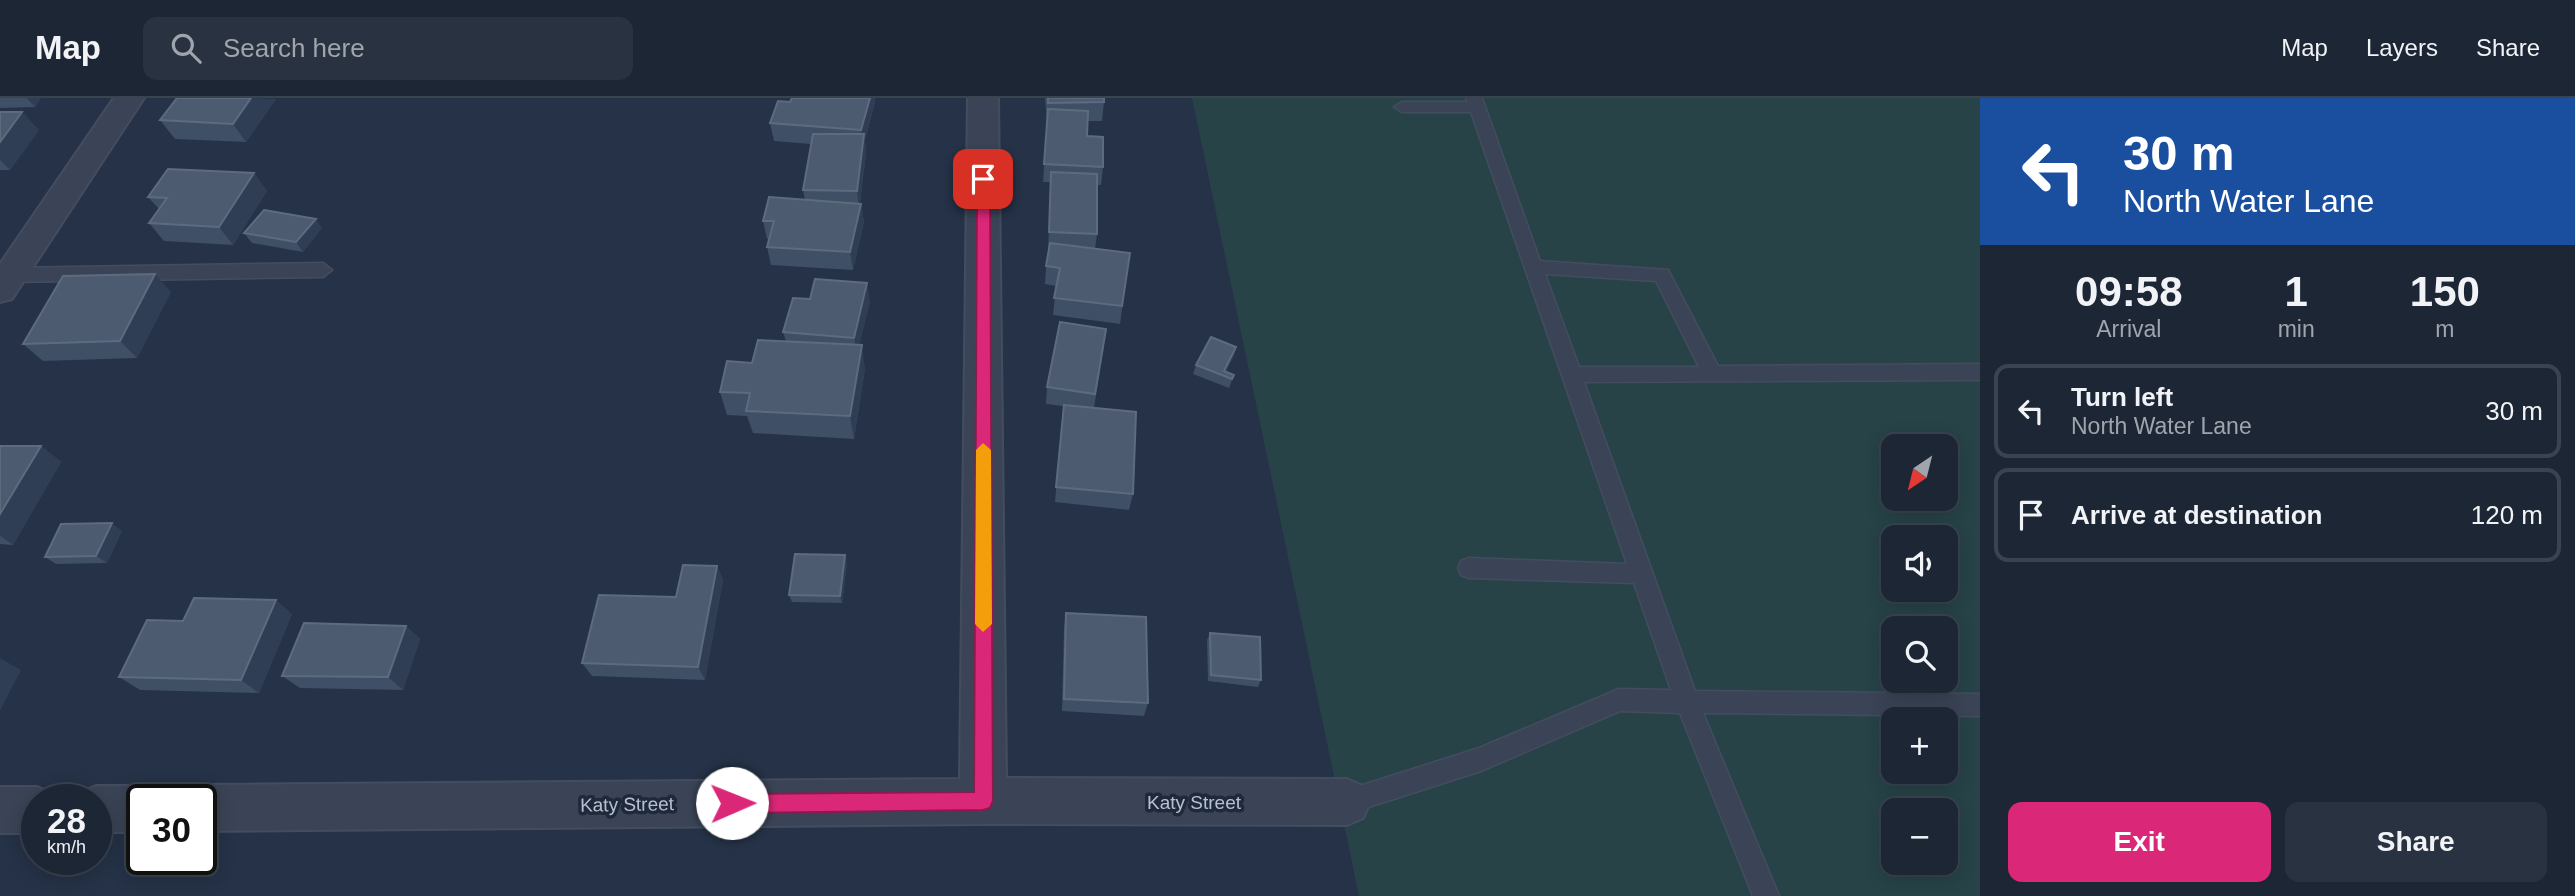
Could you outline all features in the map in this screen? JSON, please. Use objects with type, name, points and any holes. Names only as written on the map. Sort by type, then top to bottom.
[{"type":"street","points":[[5,283],[129,98]]},
{"type":"street","points":[[983,98],[983,801]]},
{"type":"street","name":"Katy Street","points":[[217,808],[983,801],[1347,803]]},
{"type":"street","points":[[0,810],[21,810]]},
{"type":"lane","points":[[1402,107],[1475,102],[1687,702],[1766,896]]},
{"type":"lane","points":[[1533,267],[1662,275],[1712,374]]},
{"type":"lane","points":[[5,283],[323,270]]},
{"type":"lane","points":[[1571,375],[1980,372]]},
{"type":"lane","points":[[1469,568],[1641,574]]},
{"type":"lane","points":[[1347,803],[1481,759],[1619,700],[1980,705]]},
{"type":"green space","points":[[1192,98],[1980,98],[1980,896],[1359,896]]},
{"type":"building","points":[[177,98],[251,98],[233,124],[160,120]]},
{"type":"building","points":[[792,98],[870,98],[861,130],[770,123],[778,101],[790,102]]},
{"type":"building","points":[[1048,98],[1104,98],[1104,102],[1048,103]]},
{"type":"building","points":[[1048,109],[1088,111],[1087,136],[1103,137],[1103,167],[1044,164]]},
{"type":"building","points":[[0,112],[22,112],[0,142]]},
{"type":"building","points":[[813,134],[864,134],[857,191],[803,190]]},
{"type":"building","points":[[168,169],[254,173],[219,227],[149,223],[167,198],[148,197]]},
{"type":"building","points":[[1051,172],[1097,174],[1097,234],[1049,232]]},
{"type":"building","points":[[769,197],[861,204],[850,252],[767,247],[774,221],[763,221]]},
{"type":"building","points":[[264,210],[316,219],[296,242],[244,233]]},
{"type":"building","points":[[1050,243],[1130,253],[1122,306],[1054,298],[1060,268],[1046,266]]},
{"type":"building","points":[[155,274],[120,341],[23,344],[63,276]]},
{"type":"building","points":[[815,279],[867,283],[854,338],[783,332],[793,298],[810,299]]},
{"type":"building","points":[[1060,322],[1106,329],[1095,394],[1047,387]]},
{"type":"building","points":[[1211,337],[1236,347],[1224,371],[1234,375],[1232,379],[1196,365]]},
{"type":"building","points":[[758,340],[862,345],[850,416],[746,411],[750,393],[720,392],[727,361],[752,363]]},
{"type":"building","points":[[1064,405],[1136,412],[1133,494],[1056,487]]},
{"type":"building","points":[[0,446],[41,446],[0,514]]},
{"type":"building","points":[[112,523],[96,556],[45,557],[61,524]]},
{"type":"building","points":[[795,554],[845,555],[840,596],[789,595]]},
{"type":"building","points":[[683,565],[717,566],[698,667],[582,663],[599,595],[676,597]]},
{"type":"building","points":[[194,598],[276,600],[241,680],[119,677],[147,620],[183,621]]},
{"type":"building","points":[[1066,613],[1146,617],[1148,703],[1064,699]]},
{"type":"building","points":[[304,623],[406,626],[388,677],[282,676]]},
{"type":"building","points":[[1210,633],[1260,637],[1261,680],[1211,675]]},
{"type":"slow traffic","points":[[983,450],[983,624]]},
{"type":"route","points":[[732,803],[983,801],[983,179]]}]
